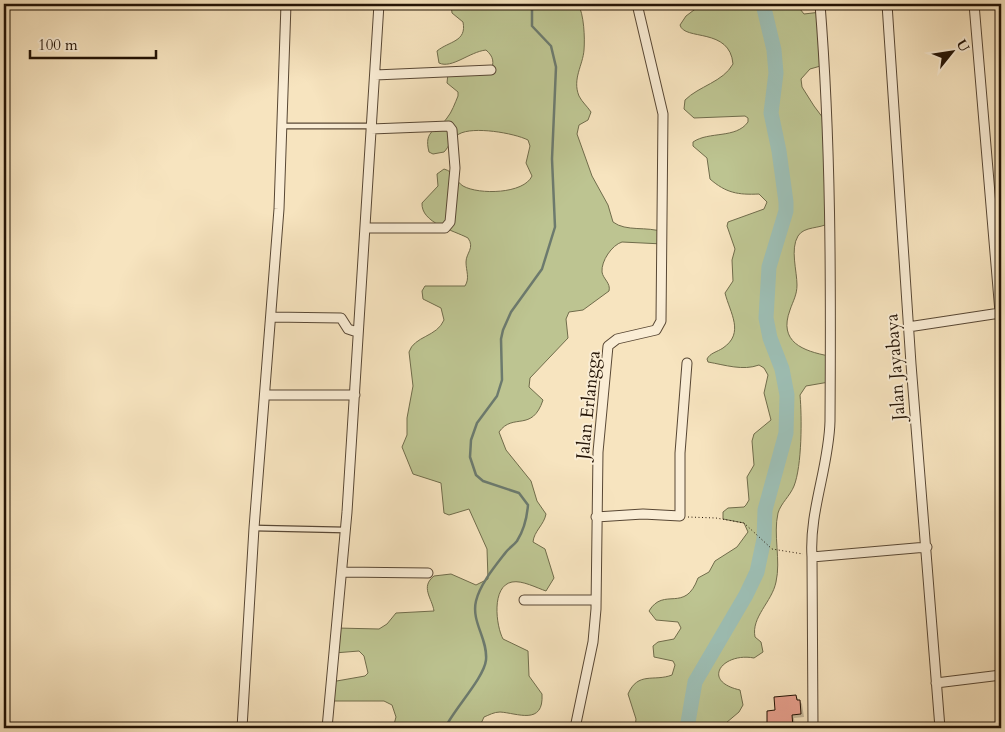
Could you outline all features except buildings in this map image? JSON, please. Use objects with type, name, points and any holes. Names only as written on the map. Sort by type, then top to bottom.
[{"type":"street","points":[[242,728],[254,528],[272,317],[286,4]]},
{"type":"street","points":[[327,728],[346,530],[379,4]]},
{"type":"street","name":"Jalan Erlangga","points":[[575,728],[593,642],[596,600],[598,452],[608,346],[617,338],[656,330],[662,321],[663,114],[637,4]]},
{"type":"street","points":[[812,728],[812,556],[814,518],[830,424],[829,140],[820,4]]},
{"type":"street","name":"Jalan Jayabaya","points":[[887,4],[908,327],[940,728]]},
{"type":"street","points":[[974,4],[1001,324]]},
{"type":"street","points":[[375,75],[491,70]]},
{"type":"street","points":[[364,228],[444,228],[450,222],[455,168],[452,130],[449,126],[372,128]]},
{"type":"street","points":[[908,327],[1000,313]]},
{"type":"street","points":[[272,317],[341,318],[348,329],[357,332]]},
{"type":"street","points":[[596,517],[643,514],[680,516],[680,453],[687,363]]},
{"type":"street","points":[[265,395],[355,395]]},
{"type":"street","points":[[812,556],[927,547]]},
{"type":"street","points":[[342,572],[428,573]]},
{"type":"street","points":[[524,600],[596,600]]},
{"type":"street","points":[[936,683],[1001,675]]},
{"type":"lane","points":[[282,126],[372,128]]},
{"type":"lane","points":[[254,528],[346,530]]},
{"type":"path","points":[[680,516],[734,520],[744,523],[772,549],[812,556]]},
{"type":"green space","points":[[451,4],[578,4],[583,20],[584,45],[577,78],[577,90],[580,98],[591,112],[588,120],[579,125],[577,134],[592,176],[608,205],[613,222],[624,227],[663,232],[663,244],[622,242],[611,250],[605,258],[602,268],[609,291],[583,310],[569,312],[566,319],[568,338],[530,378],[529,387],[543,400],[539,410],[528,419],[504,426],[499,432],[506,450],[531,481],[537,501],[546,514],[533,542],[545,549],[554,578],[546,591],[520,582],[512,582],[505,585],[498,598],[497,607],[498,625],[503,639],[528,651],[529,676],[542,694],[539,710],[534,714],[528,715],[494,713],[484,717],[479,728],[393,728],[396,717],[392,705],[384,701],[332,701],[331,682],[365,676],[368,673],[364,656],[359,651],[334,653],[337,628],[379,629],[387,624],[396,613],[434,611],[427,588],[434,576],[451,574],[476,585],[488,579],[487,549],[469,509],[449,515],[444,513],[441,483],[413,474],[402,447],[407,435],[407,418],[413,386],[409,352],[416,343],[441,326],[444,320],[441,308],[423,299],[422,291],[425,286],[465,286],[468,277],[466,259],[471,245],[468,238],[432,221],[423,210],[422,203],[438,186],[437,174],[444,169],[453,174],[463,186],[490,192],[520,186],[532,176],[526,163],[530,146],[528,140],[522,137],[493,131],[465,132],[454,137],[444,152],[433,154],[429,152],[428,139],[432,131],[449,116],[458,96],[458,92],[447,83],[448,73],[491,72],[493,65],[492,57],[486,50],[449,64],[439,63],[437,51],[460,37],[464,29],[463,22],[452,13]]},
{"type":"green space","points":[[702,4],[799,4],[804,14],[821,12],[824,65],[810,69],[801,79],[802,87],[829,126],[829,223],[804,231],[798,236],[796,241],[794,254],[797,289],[787,321],[787,330],[795,343],[802,348],[829,356],[829,382],[806,386],[800,395],[801,441],[797,477],[792,490],[778,513],[776,530],[778,565],[776,582],[756,623],[755,637],[761,642],[763,652],[754,658],[743,657],[733,659],[720,668],[721,680],[728,686],[740,690],[743,705],[739,712],[720,728],[635,728],[636,719],[628,694],[637,682],[647,678],[672,675],[675,665],[673,661],[654,657],[653,646],[658,642],[674,639],[681,628],[678,622],[656,620],[649,611],[661,600],[681,598],[687,595],[693,589],[698,578],[709,572],[715,561],[737,547],[748,532],[744,523],[723,519],[723,512],[728,508],[744,507],[749,500],[747,477],[754,465],[752,441],[754,434],[771,420],[764,393],[768,375],[764,368],[759,365],[753,367],[734,367],[708,362],[707,359],[730,342],[735,329],[725,293],[733,281],[732,260],[735,249],[727,226],[728,222],[764,209],[767,202],[759,194],[733,192],[716,184],[710,179],[707,158],[693,146],[693,142],[699,139],[737,131],[748,122],[748,118],[745,116],[694,118],[684,109],[685,100],[717,80],[733,64],[730,52],[724,45],[716,40],[683,30],[680,25],[686,16]]},
{"type":"waterway","points":[[445,728],[480,676],[486,660],[485,645],[477,623],[475,609],[478,595],[493,569],[517,541],[528,510],[528,505],[519,493],[483,481],[476,475],[470,457],[471,440],[477,423],[497,396],[502,380],[501,339],[503,330],[511,312],[542,269],[555,227],[552,159],[556,67],[551,46],[532,26],[532,4]]},
{"type":"waterway","points":[[687,728],[695,682],[746,595],[757,572],[764,539],[765,510],[786,433],[787,395],[782,369],[770,338],[766,318],[769,267],[786,211],[786,202],[779,151],[771,113],[776,73],[774,50],[763,4]]}]
